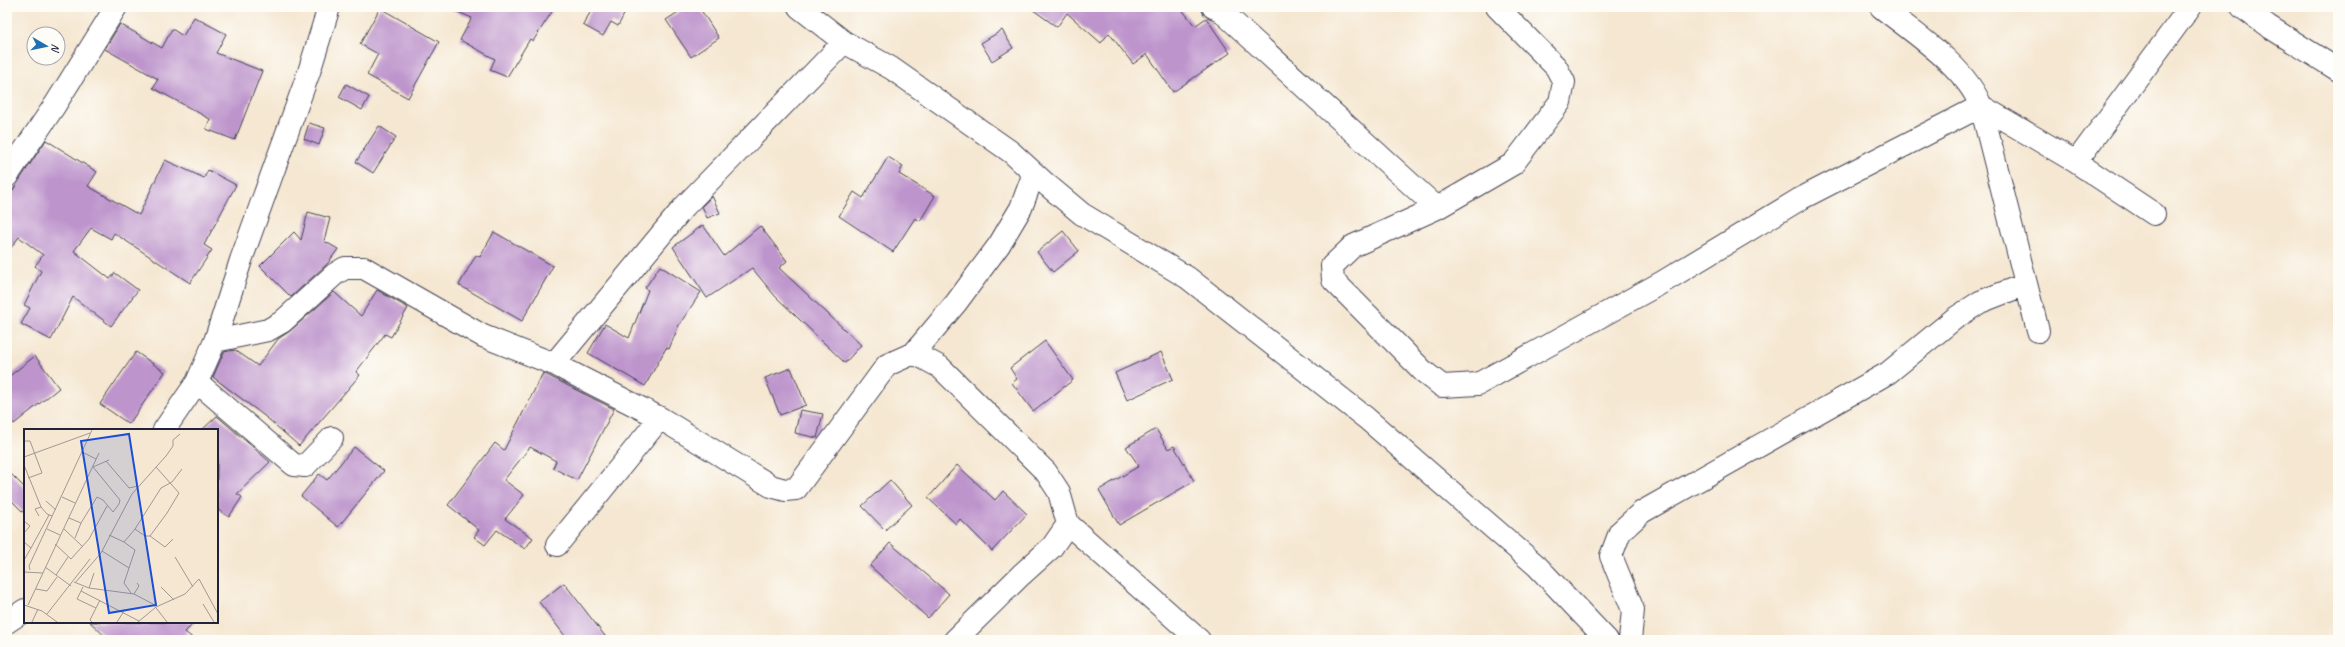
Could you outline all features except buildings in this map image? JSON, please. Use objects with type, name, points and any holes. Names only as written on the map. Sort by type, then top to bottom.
[{"type":"street","points":[[7,176],[55,105],[116,7]]},
{"type":"street","points":[[165,429],[197,382],[215,341],[241,260],[309,72],[329,7]]},
{"type":"street","points":[[799,7],[844,42],[891,68],[1011,152],[1082,214],[1188,278],[1366,418],[1537,566],[1607,640]]},
{"type":"street","points":[[1213,7],[1220,10],[1437,208]]},
{"type":"street","points":[[1497,7],[1556,67],[1564,82],[1560,102],[1513,164],[1437,208],[1353,246],[1332,266],[1333,280],[1423,371],[1442,386],[1478,384],[1661,283],[1800,198],[1981,106]]},
{"type":"street","points":[[1881,7],[1936,51],[1974,90],[1981,106],[2038,331]]},
{"type":"street","points":[[2076,162],[2190,7]]},
{"type":"street","points":[[2242,7],[2268,26],[2338,70]]},
{"type":"street","points":[[554,364],[684,207],[844,42]]},
{"type":"street","points":[[1981,106],[2076,162],[2154,214]]},
{"type":"street","points":[[215,341],[268,330],[282,322],[335,274],[345,268],[364,268],[483,336],[554,364],[660,418],[771,486],[785,490],[796,489],[887,365],[914,353],[956,303],[999,245],[1021,208],[1034,173]]},
{"type":"street","points":[[1630,640],[1633,610],[1611,556],[1620,532],[1642,512],[1888,373],[1954,319],[1980,302],[2026,284]]},
{"type":"street","points":[[914,353],[940,367],[1046,472],[1059,492],[1068,524],[1199,640]]},
{"type":"street","points":[[197,382],[294,465],[305,466],[332,438]]},
{"type":"street","points":[[556,545],[660,418]]},
{"type":"street","points":[[955,640],[1020,574],[1052,548],[1068,524]]},
{"type":"street","points":[[7,622],[24,611]]}]
